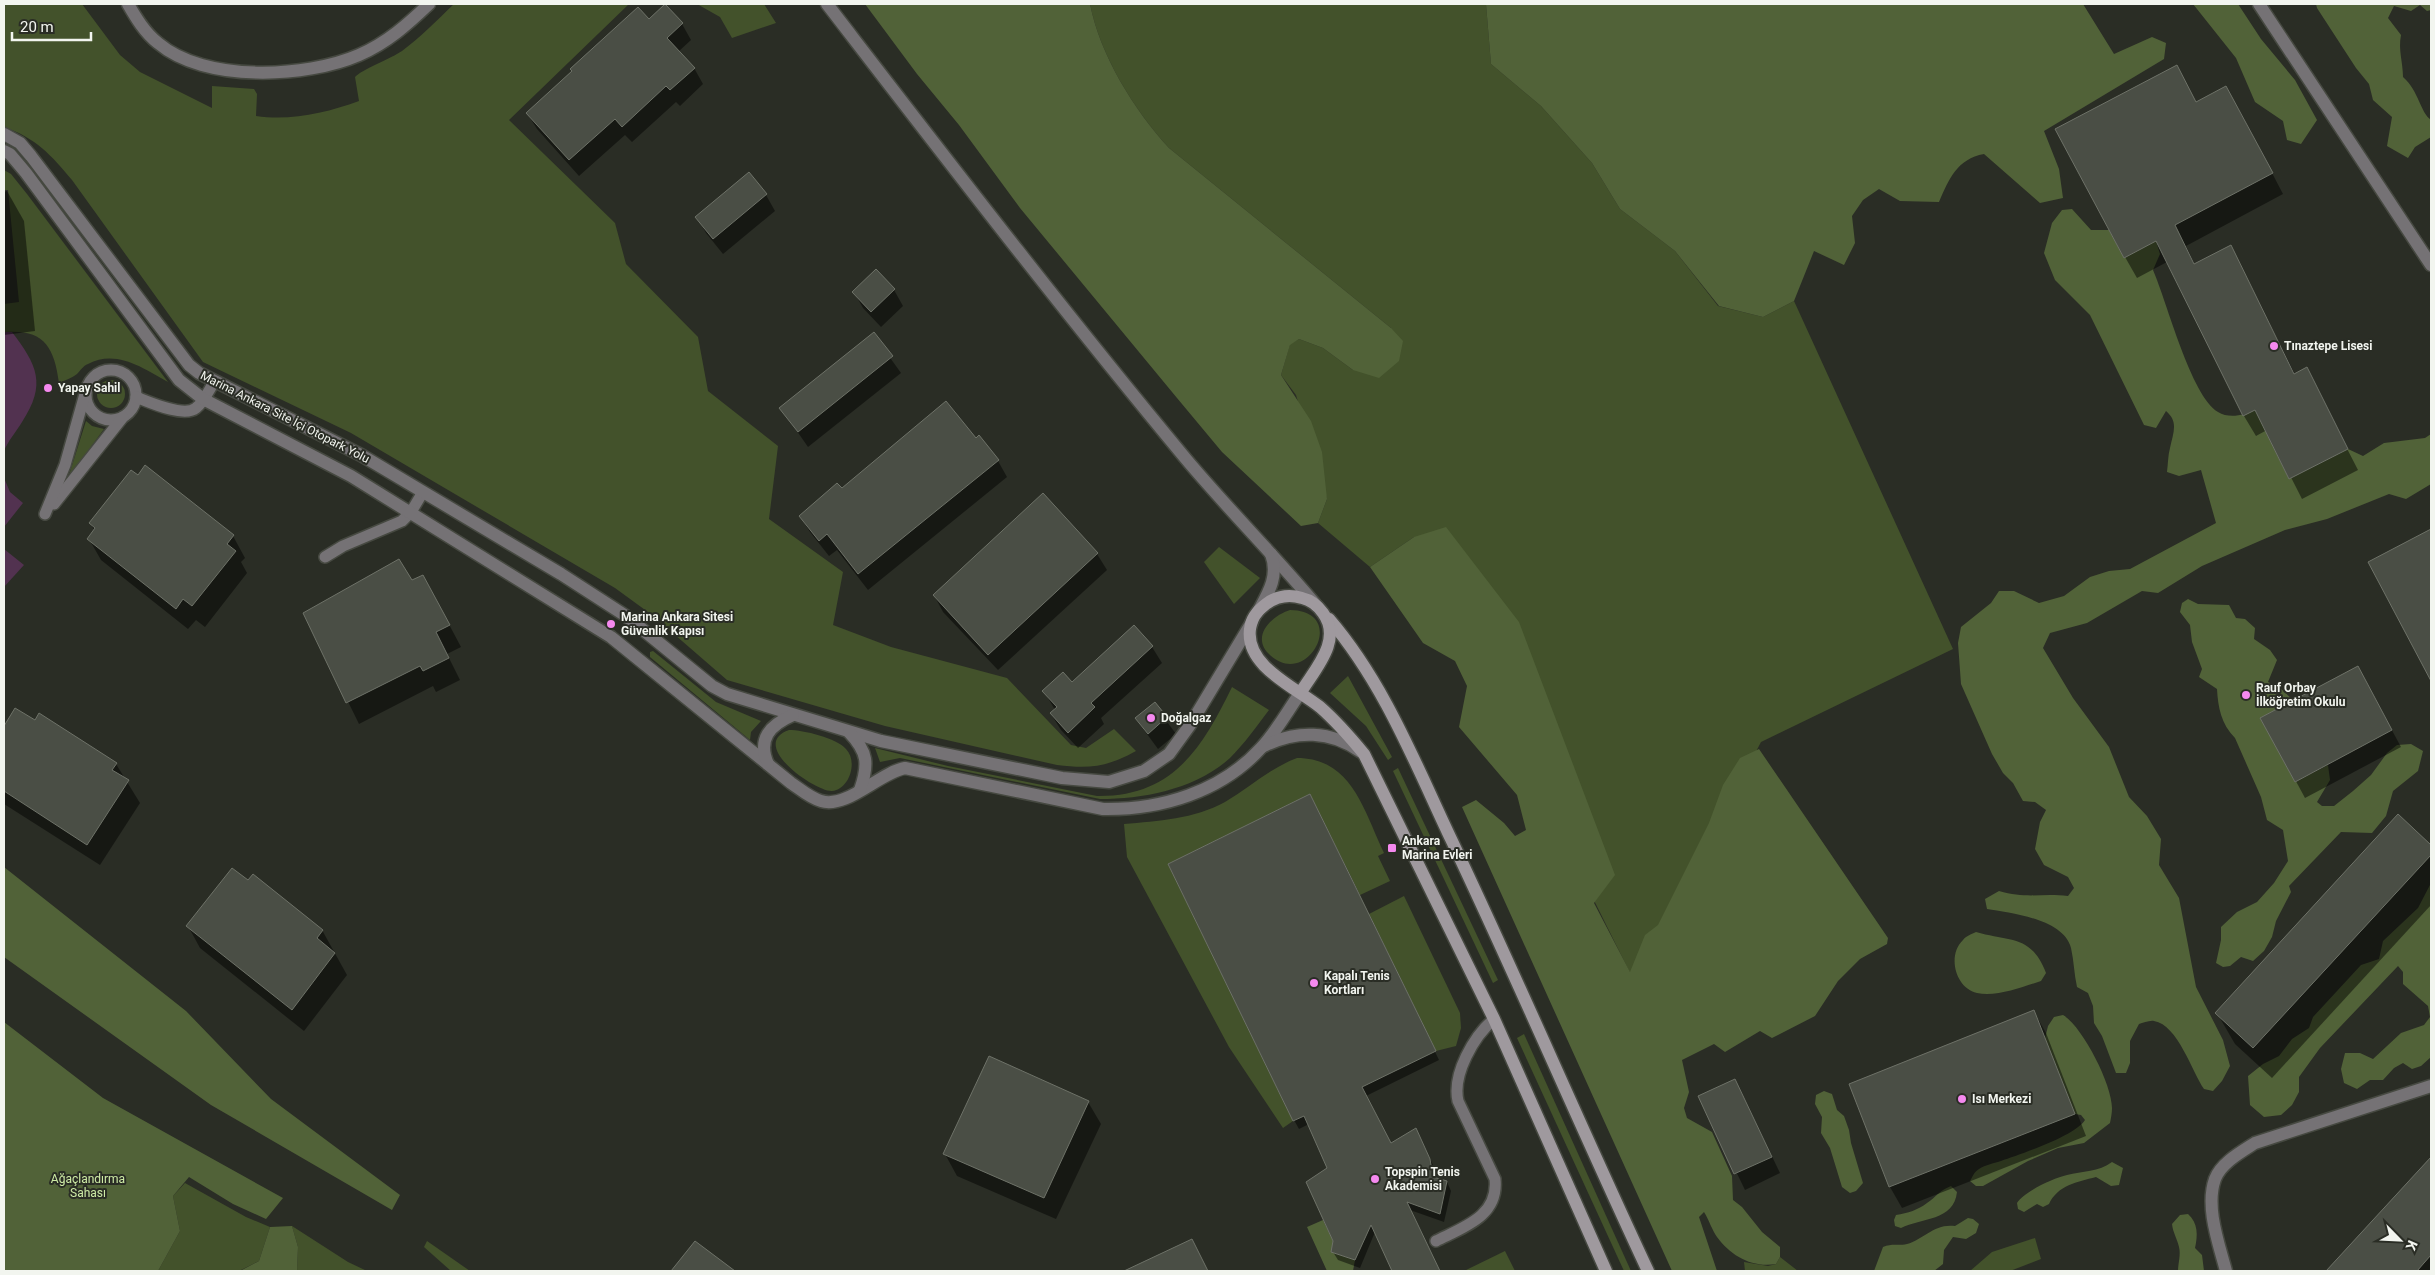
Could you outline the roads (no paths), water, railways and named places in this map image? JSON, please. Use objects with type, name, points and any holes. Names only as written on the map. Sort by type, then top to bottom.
[{"type":"street","points":[[128,4],[136,18],[157,43],[189,62],[224,70],[263,72],[306,71],[334,65],[361,54],[402,30],[429,4]]},
{"type":"street","points":[[827,4],[923,129],[1148,412],[1188,461],[1318,606],[1358,656],[1398,728],[1488,916],[1570,1104],[1648,1271]]},
{"type":"street","points":[[2259,4],[2431,264]]},
{"type":"street","name":"Marina Ankara Site İçi Otopark Yolu","points":[[4,134],[20,143],[31,156],[189,365],[214,382],[360,455],[561,574],[626,616],[712,686],[727,694],[793,715]]},
{"type":"street","points":[[4,151],[10,154],[26,173],[179,380],[203,399],[352,476],[611,637],[683,693],[768,764],[808,795],[821,801],[833,802],[860,790],[894,770],[906,768],[1103,809],[1144,808],[1164,804],[1203,789],[1241,767],[1262,747],[1301,692],[1322,660],[1330,639],[1328,621],[1318,606],[1307,599],[1287,596],[1274,598],[1256,615],[1250,644],[1257,658],[1278,677],[1301,692],[1337,722],[1364,754],[1494,1019],[1606,1271]]},
{"type":"street","points":[[768,764],[764,754],[764,744],[768,733],[774,725],[793,715],[849,732],[899,744],[1062,778],[1099,782],[1125,779],[1153,766],[1176,746],[1190,725],[1256,615],[1271,585],[1274,573],[1269,550]]},
{"type":"street","points":[[849,732],[860,743],[867,765],[860,790]]},
{"type":"street","points":[[1262,747],[1289,736],[1313,734],[1342,740],[1364,754]]},
{"type":"street","points":[[2226,1271],[2214,1223],[2212,1197],[2215,1178],[2233,1158],[2255,1143],[2431,1086]]},
{"type":"lane","points":[[117,370],[131,380],[136,397],[134,405],[45,514],[65,465],[88,384],[100,372],[117,370]]},
{"type":"lane","points":[[136,397],[181,412],[190,412],[196,408],[214,382]]},
{"type":"lane","points":[[86,393],[86,401],[94,414],[108,420],[123,418]]},
{"type":"lane","points":[[325,556],[361,538],[393,526],[411,512],[423,492]]},
{"type":"lane","points":[[1436,1241],[1478,1220],[1493,1202],[1496,1188],[1495,1179],[1458,1101],[1456,1091],[1473,1043],[1482,1029],[1494,1019]]},
{"type":"place","name":"Tınaztepe Lisesi","points":[[2274,346]]},
{"type":"place","name":"Yapay Sahil","points":[[48,388]]},
{"type":"place","name":"Marina Ankara Sitesi Güvenlik Kapısı","points":[[611,624]]},
{"type":"place","name":"Rauf Orbay İlköğretim Okulu","points":[[2246,695]]},
{"type":"place","name":"Doğalgaz","points":[[1151,718]]},
{"type":"place","name":"Ankara Marina Evleri","points":[[1392,848]]},
{"type":"place","name":"Kapalı Tenis Kortları","points":[[1314,983]]},
{"type":"place","name":"Isı Merkezi","points":[[1962,1099]]},
{"type":"place","name":"Topspin Tenis Akademisi","points":[[1375,1179]]},
{"type":"park label","name":"Ağaçlandırma Sahası","points":[[88,1186]]}]
